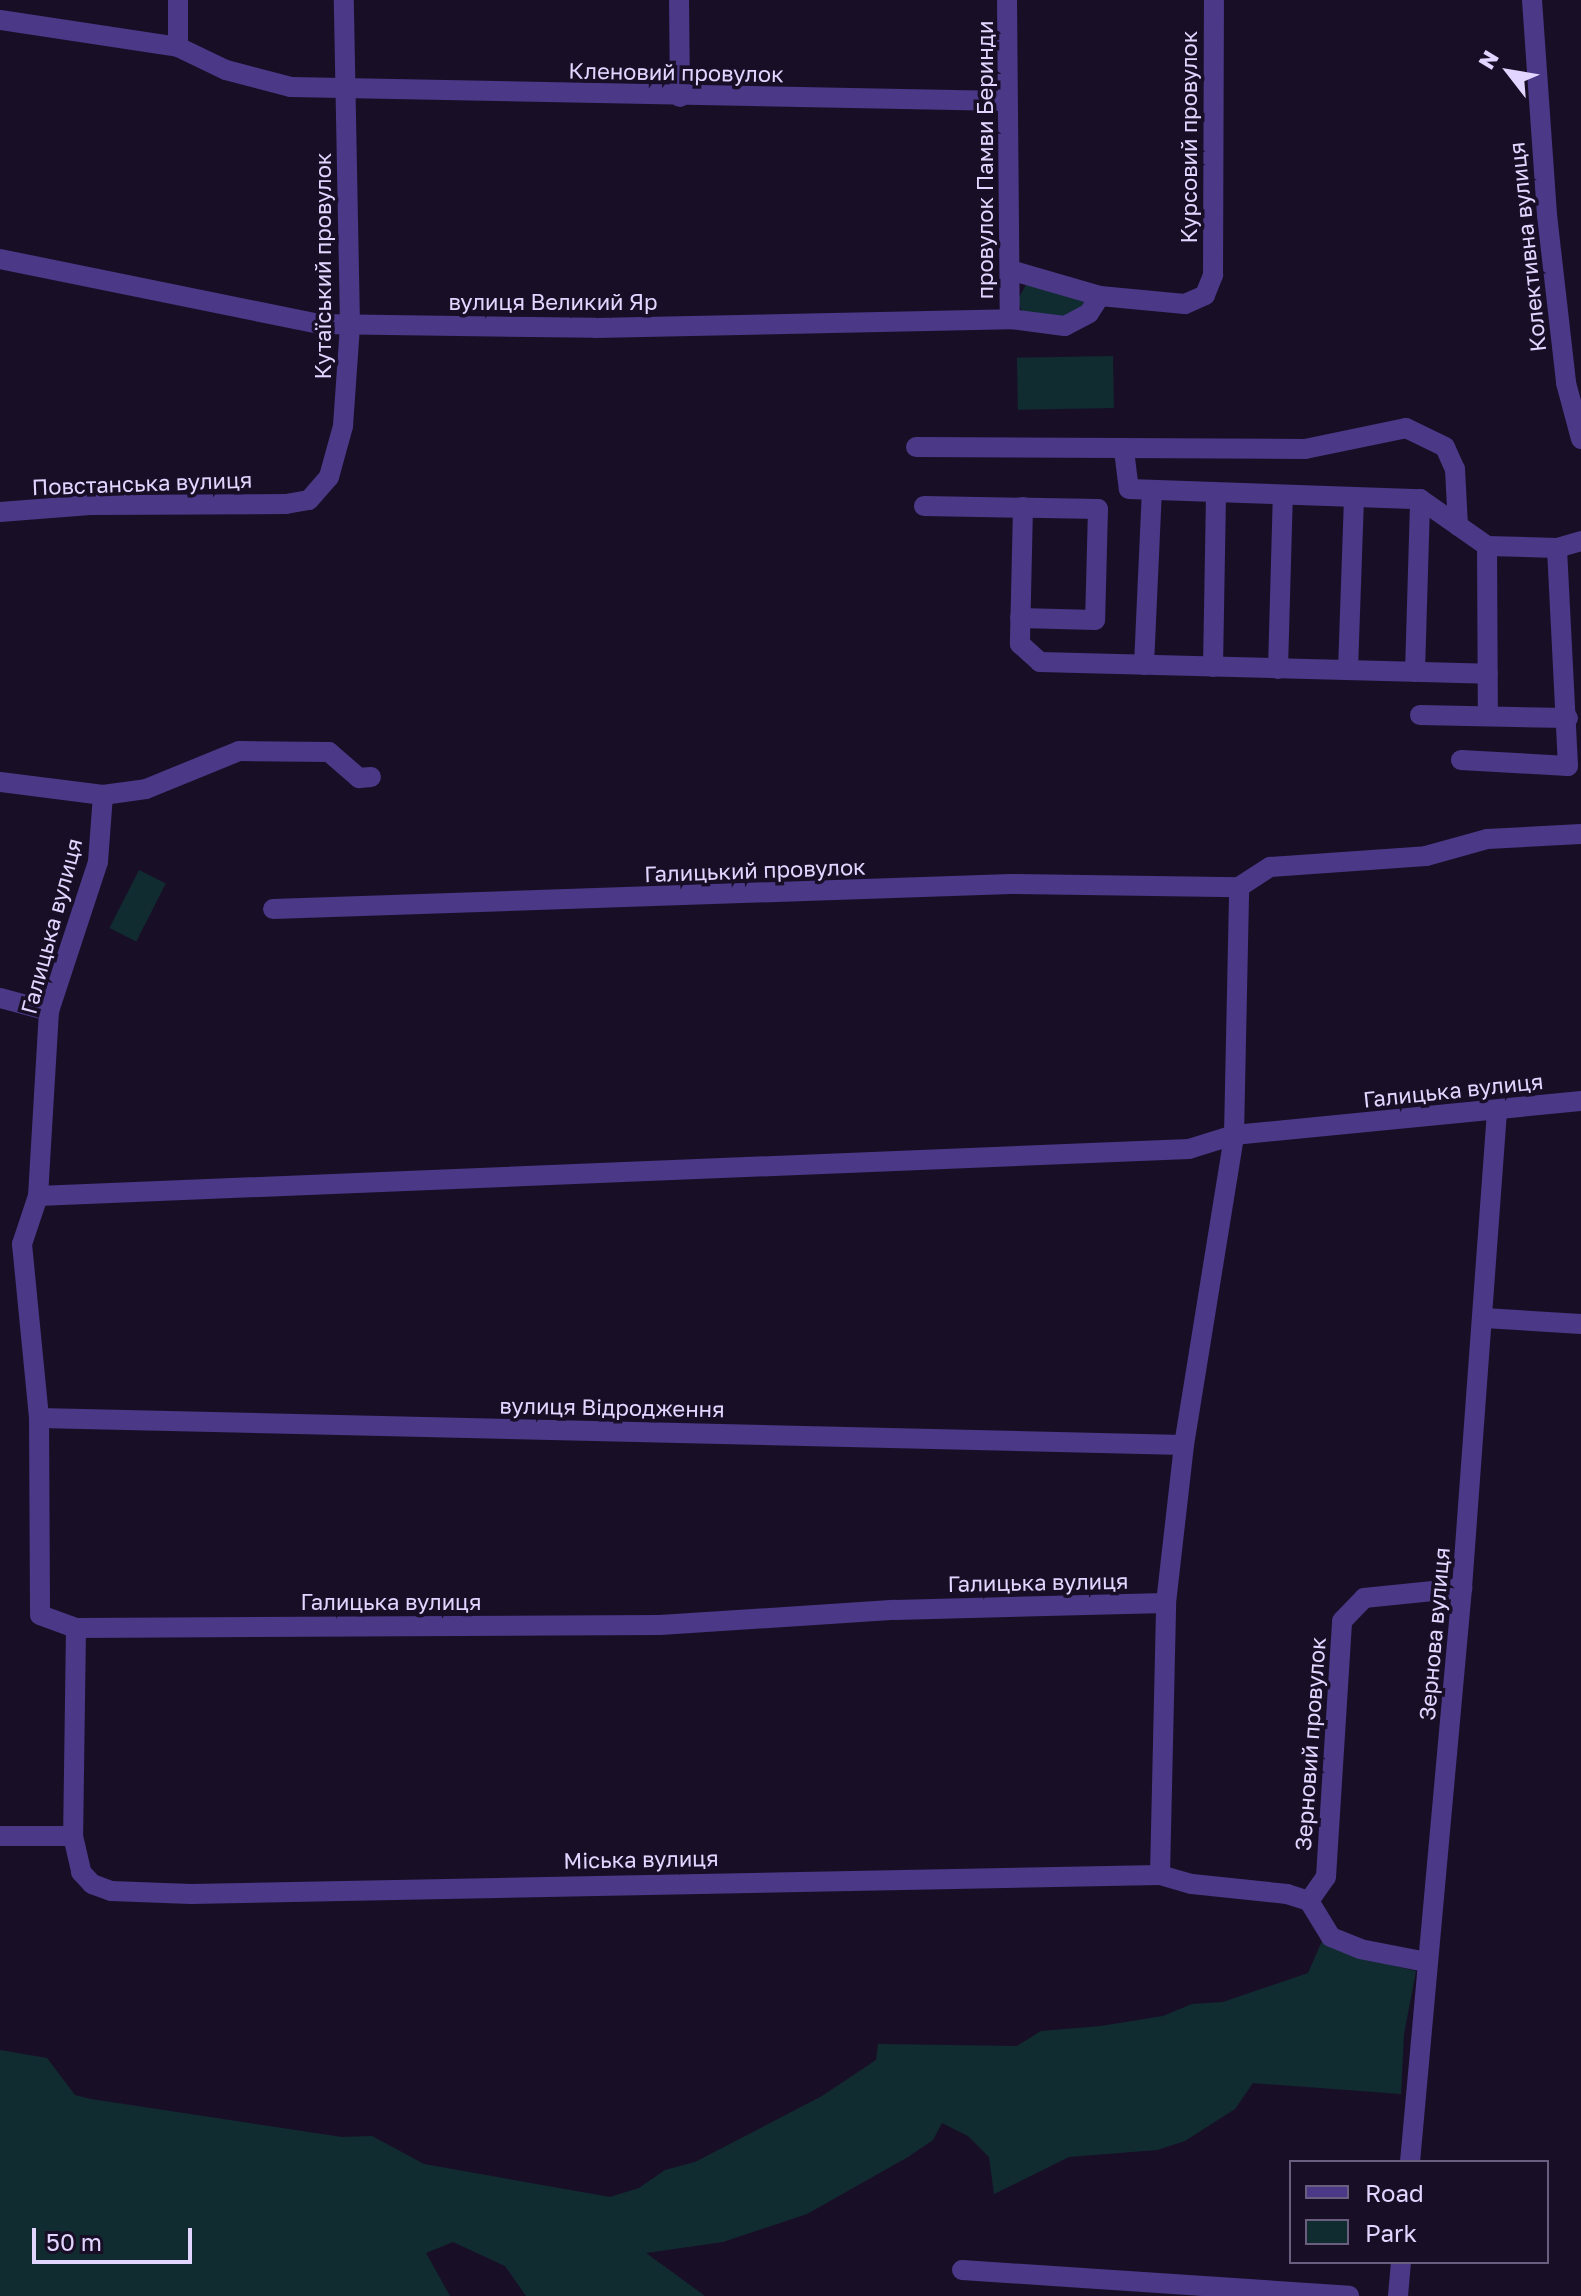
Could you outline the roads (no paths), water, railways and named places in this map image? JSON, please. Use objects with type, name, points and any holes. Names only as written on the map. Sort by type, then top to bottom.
[{"type":"street","points":[[178,0],[178,47]]},
{"type":"street","name":"Кутаїський провулок","points":[[286,504],[309,500],[329,477],[343,426],[350,325],[344,0]]},
{"type":"street","points":[[679,0],[680,97]]},
{"type":"street","name":"провулок Памви Беринди","points":[[1007,0],[1005,101],[1010,319]]},
{"type":"street","name":"Курсовий провулок","points":[[1100,296],[1185,304],[1205,295],[1213,275],[1214,0]]},
{"type":"street","name":"Колективна вулиця","points":[[1532,0],[1533,65],[1566,383],[1581,439]]},
{"type":"street","points":[[0,20],[178,47],[226,70],[291,87],[346,89]]},
{"type":"street","name":"Кленовий провулок","points":[[346,89],[1005,101]]},
{"type":"street","name":"вулиця Великий Яр","points":[[0,259],[319,324],[595,328],[1010,319],[1065,326],[1089,313],[1100,296]]},
{"type":"street","points":[[1010,270],[1100,296]]},
{"type":"street","points":[[916,447],[1305,449],[1406,428],[1445,447],[1455,469],[1458,526]]},
{"type":"street","points":[[1124,450],[1129,489],[1420,499],[1487,546],[1557,548],[1581,541]]},
{"type":"street","points":[[1144,665],[1152,490]]},
{"type":"street","points":[[1213,667],[1216,493]]},
{"type":"street","points":[[1278,669],[1283,495]]},
{"type":"street","points":[[1348,670],[1354,497]]},
{"type":"street","points":[[1415,672],[1420,499]]},
{"type":"street","name":"Повстанська вулиця","points":[[0,512],[90,505],[286,504]]},
{"type":"street","points":[[924,506],[1098,509],[1095,620],[1020,618]]},
{"type":"street","points":[[1023,507],[1020,644],[1040,662],[1488,674]]},
{"type":"street","points":[[1487,546],[1488,716]]},
{"type":"street","points":[[1461,760],[1568,766],[1568,718],[1557,548]]},
{"type":"street","points":[[1420,715],[1568,718]]},
{"type":"street","points":[[0,782],[103,803],[239,751],[329,752],[359,778],[371,777]]},
{"type":"street","name":"Галицька вулиця","points":[[103,803],[98,862],[49,1011],[38,1196],[22,1244],[39,1418],[40,1615],[76,1628],[660,1625],[895,1610],[1166,1603]]},
{"type":"street","points":[[1160,1875],[1166,1603],[1184,1445],[1234,1135],[1239,887],[1270,867],[1426,856],[1487,839],[1581,834]]},
{"type":"street","name":"Галицький провулок","points":[[273,909],[1011,884],[1239,887]]},
{"type":"street","points":[[0,998],[49,1011]]},
{"type":"street","name":"Галицька вулиця","points":[[38,1196],[1173,1149],[1234,1135],[1581,1101]]},
{"type":"street","name":"Зернова вулиця","points":[[1410,2160],[1462,1588],[1497,1110]]},
{"type":"street","points":[[1484,1318],[1581,1324]]},
{"type":"street","name":"вулиця Відродження","points":[[39,1418],[1184,1445]]},
{"type":"street","name":"Зерновий провулок","points":[[1309,1901],[1326,1877],[1342,1621],[1364,1598],[1462,1588]]},
{"type":"street","name":"Міська вулиця","points":[[76,1628],[73,1836],[81,1872],[92,1884],[111,1891],[175,1893],[1160,1875],[1309,1901]]},
{"type":"street","points":[[0,1836],[73,1836]]},
{"type":"street","points":[[1309,1901],[1331,1937],[1360,1949],[1426,1962]]},
{"type":"street","points":[[1398,2296],[1401,2264]]},
{"type":"street","points":[[962,2270],[1349,2296]]}]
